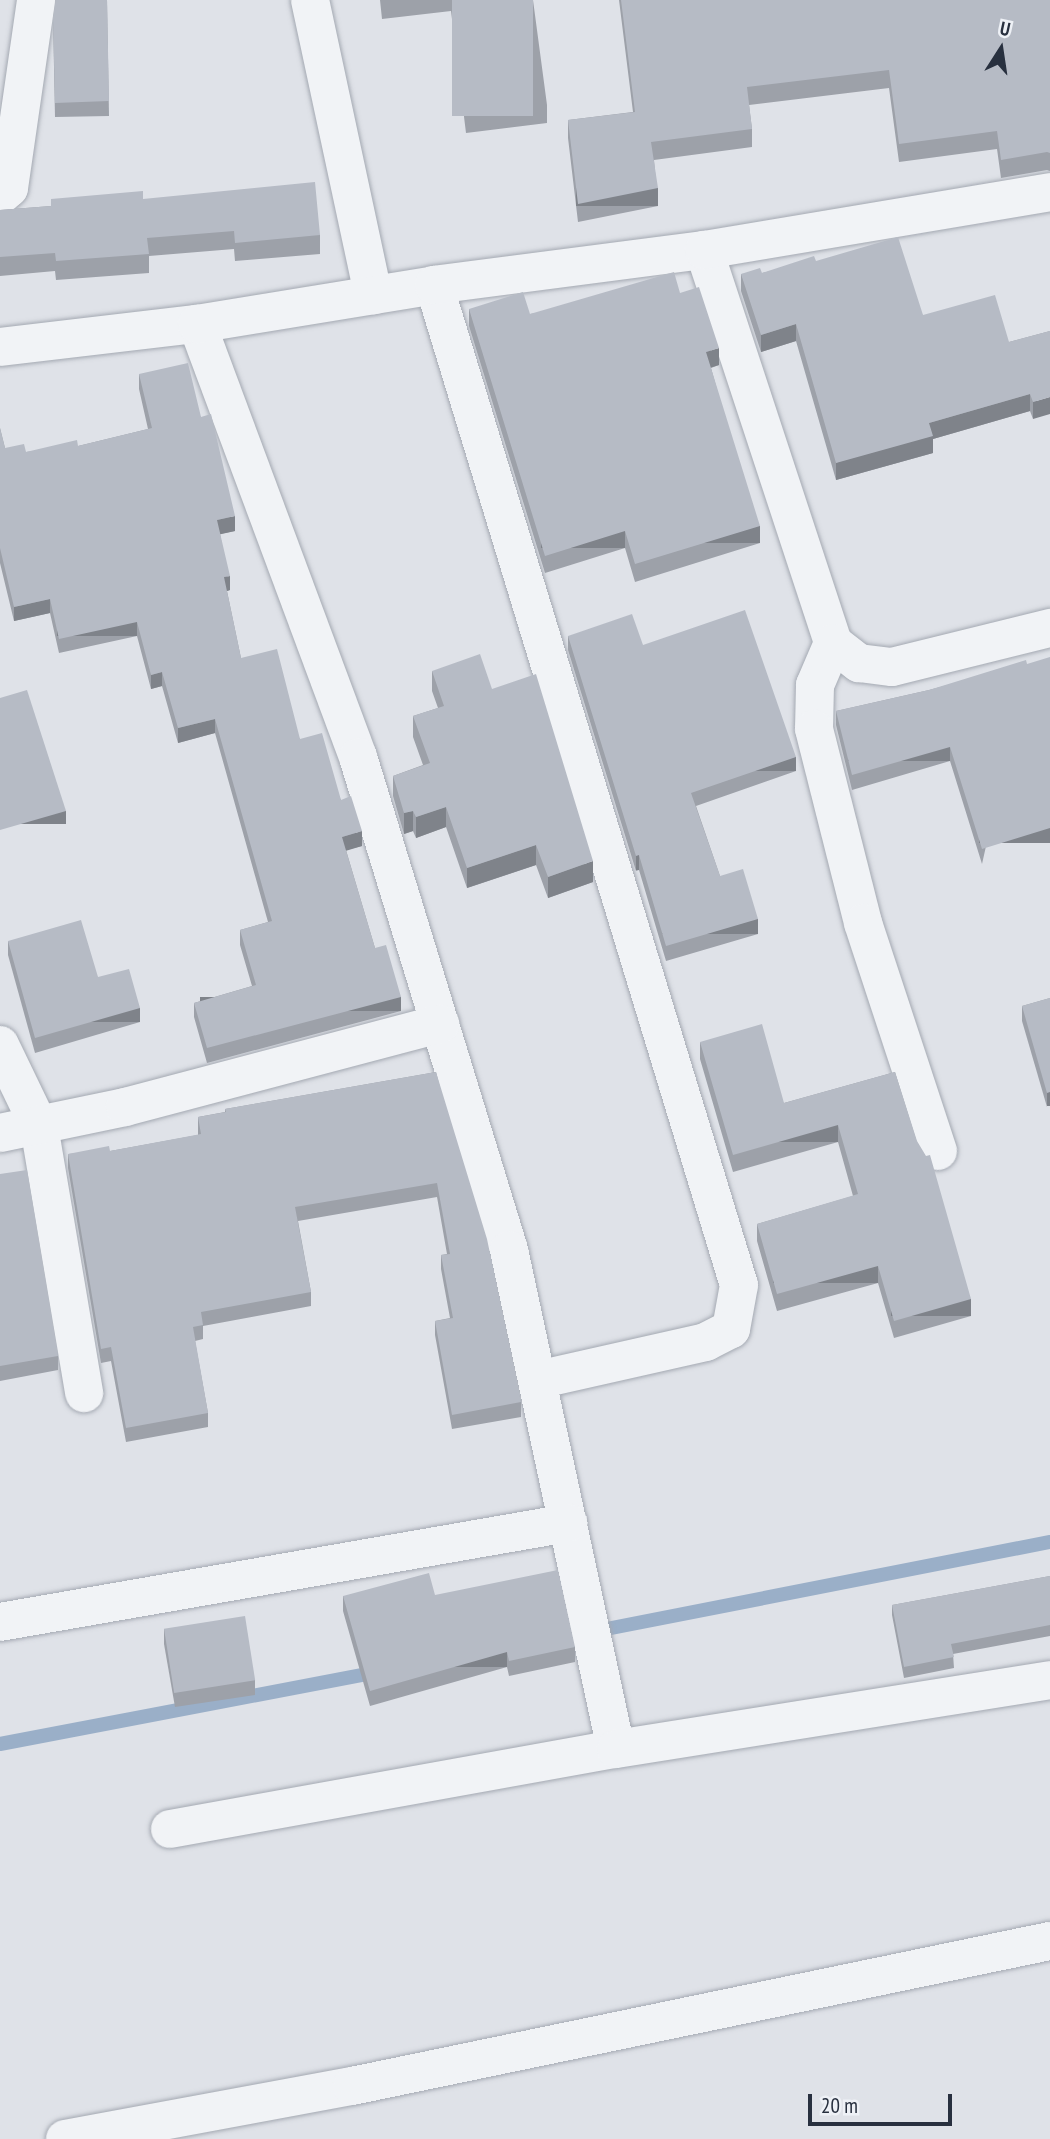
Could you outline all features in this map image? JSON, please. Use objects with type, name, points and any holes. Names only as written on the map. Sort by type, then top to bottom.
[{"type":"street","points":[[0,196],[9,188],[36,0]]},
{"type":"street","points":[[310,0],[373,295]]},
{"type":"street","points":[[0,347],[197,324],[434,285],[704,250],[1050,192]]},
{"type":"street","points":[[704,250],[833,643],[859,663],[892,667],[1050,628]]},
{"type":"street","points":[[434,285],[739,1285],[731,1329],[706,1342],[537,1380]]},
{"type":"street","points":[[197,324],[358,758],[509,1250],[616,1749]]},
{"type":"street","points":[[833,643],[815,685],[814,729],[863,923],[938,1151]]},
{"type":"street","points":[[0,1133],[39,1126],[440,1024]]},
{"type":"street","points":[[0,1045],[39,1126],[84,1393]]},
{"type":"street","points":[[0,1622],[568,1523]]},
{"type":"street","points":[[170,1829],[616,1749],[1050,1680]]},
{"type":"street","points":[[65,2139],[352,2086],[1050,1941]]},
{"type":"building","points":[[56,0],[107,0],[109,101],[55,103],[53,18]]},
{"type":"building","points":[[452,0],[533,0],[533,116],[452,116]]},
{"type":"building","points":[[621,0],[1050,0],[1050,153],[1001,160],[997,131],[899,144],[889,70],[747,87],[752,129],[651,142],[658,188],[578,204],[568,120],[635,112]]},
{"type":"building","points":[[315,182],[320,235],[235,243],[234,231],[147,238],[149,254],[56,261],[55,253],[0,257],[0,210],[51,206],[51,199],[143,191],[143,199]]},
{"type":"building","points":[[898,237],[923,315],[995,295],[1009,342],[1050,331],[1050,397],[1033,402],[1030,394],[929,423],[933,436],[836,463],[796,324],[761,335],[741,274],[760,268],[762,273],[814,256],[816,261]]},
{"type":"building","points":[[674,272],[680,293],[699,287],[719,348],[706,352],[760,526],[635,564],[625,531],[545,556],[469,309],[523,292],[530,314]]},
{"type":"building","points":[[188,363],[201,417],[211,414],[235,516],[217,520],[230,576],[224,577],[241,658],[277,649],[300,739],[322,733],[341,800],[351,796],[362,831],[342,837],[375,948],[386,945],[401,997],[207,1048],[194,1003],[256,985],[240,930],[272,921],[215,719],[178,728],[162,672],[151,675],[137,622],[59,639],[50,599],[14,607],[0,548],[0,428],[5,448],[24,444],[26,452],[77,440],[78,446],[152,428],[139,374]]},
{"type":"building","points":[[745,610],[796,757],[691,793],[720,876],[743,869],[758,919],[666,946],[568,636],[632,614],[643,645]]},
{"type":"building","points":[[480,654],[492,689],[536,674],[593,861],[548,877],[536,845],[467,868],[446,807],[416,817],[413,811],[404,813],[393,776],[430,763],[413,716],[444,706],[432,671]]},
{"type":"building","points":[[1050,657],[1050,828],[982,849],[950,747],[852,775],[836,711],[929,690],[1026,660],[1027,664]]},
{"type":"building","points":[[27,690],[66,811],[0,830],[0,698]]},
{"type":"building","points":[[81,920],[98,977],[129,969],[140,1008],[35,1038],[8,941]]},
{"type":"building","points":[[1050,998],[1050,1092],[1047,1093],[1022,1006]]},
{"type":"building","points":[[762,1024],[784,1103],[895,1072],[917,1141],[926,1156],[930,1155],[971,1299],[894,1321],[878,1266],[777,1294],[757,1224],[858,1194],[838,1125],[733,1155],[700,1042]]},
{"type":"building","points":[[436,1072],[487,1239],[521,1402],[452,1415],[435,1321],[453,1318],[441,1255],[450,1254],[437,1183],[295,1207],[311,1292],[201,1312],[203,1325],[193,1327],[208,1413],[126,1428],[111,1347],[101,1349],[68,1154],[109,1146],[110,1151],[201,1134],[198,1117],[226,1112],[225,1109]]},
{"type":"building","points":[[27,1170],[58,1356],[0,1366],[0,1174]]},
{"type":"building","points":[[558,1570],[575,1647],[509,1661],[507,1652],[370,1691],[343,1596],[429,1573],[435,1595]]},
{"type":"building","points":[[1050,1576],[1050,1625],[951,1644],[954,1657],[904,1667],[892,1605]]},
{"type":"building","points":[[245,1616],[255,1680],[174,1693],[164,1629]]},
{"type":"waterway","points":[[591,1632],[1050,1542]]},
{"type":"waterway","points":[[0,1744],[378,1672]]}]
